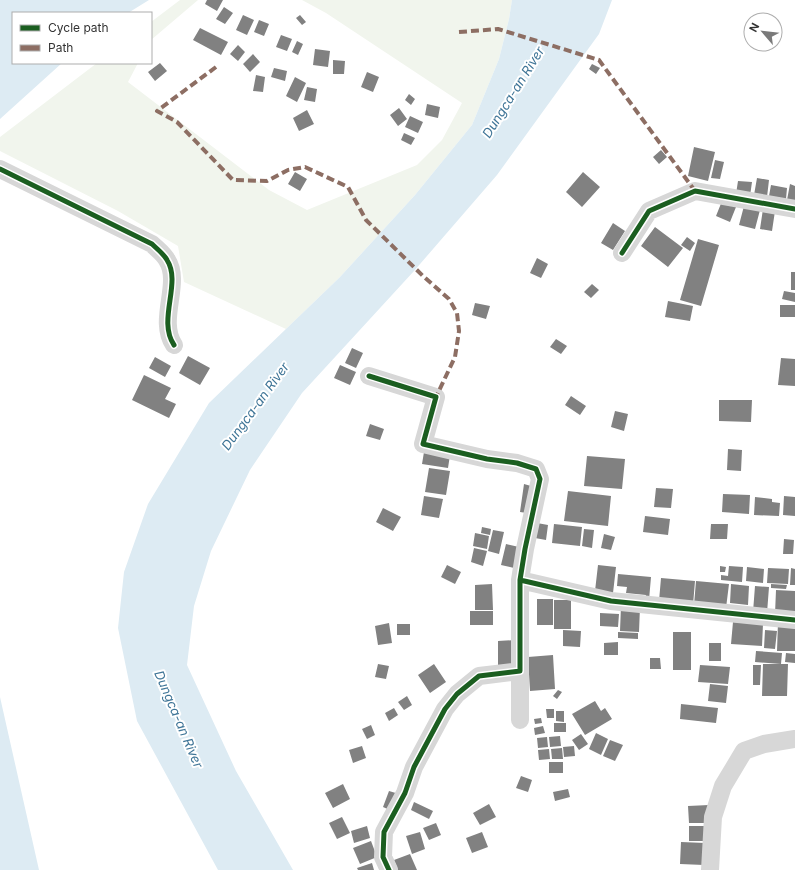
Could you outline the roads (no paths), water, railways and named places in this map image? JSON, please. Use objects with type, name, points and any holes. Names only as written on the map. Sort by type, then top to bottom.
[{"type":"street","points":[[0,169],[152,244],[168,260],[172,270],[168,336],[174,345]]},
{"type":"street","points":[[622,253],[649,211],[695,191],[795,208]]},
{"type":"street","points":[[369,376],[436,397],[423,444],[487,459],[517,463],[536,469],[540,479],[520,580],[520,720]]},
{"type":"street","points":[[520,580],[611,601],[795,620]]},
{"type":"street","points":[[389,870],[383,857],[384,832],[405,793],[414,767],[445,709],[457,694],[479,676],[520,670]]},
{"type":"street","points":[[710,870],[713,817],[723,786],[744,751],[764,744],[795,739]]},
{"type":"water","points":[[0,0],[149,0],[130,12],[12,12],[12,64],[61,64],[0,119]]},
{"type":"water","name":"Dungca-an River","points":[[512,0],[612,0],[599,34],[497,175],[414,271],[302,393],[250,470],[211,551],[194,606],[187,665],[236,771],[293,870],[218,870],[137,721],[118,628],[124,572],[148,504],[209,403],[340,277],[415,195],[472,125],[499,59]]},
{"type":"water","points":[[0,697],[39,870],[0,870]]}]
